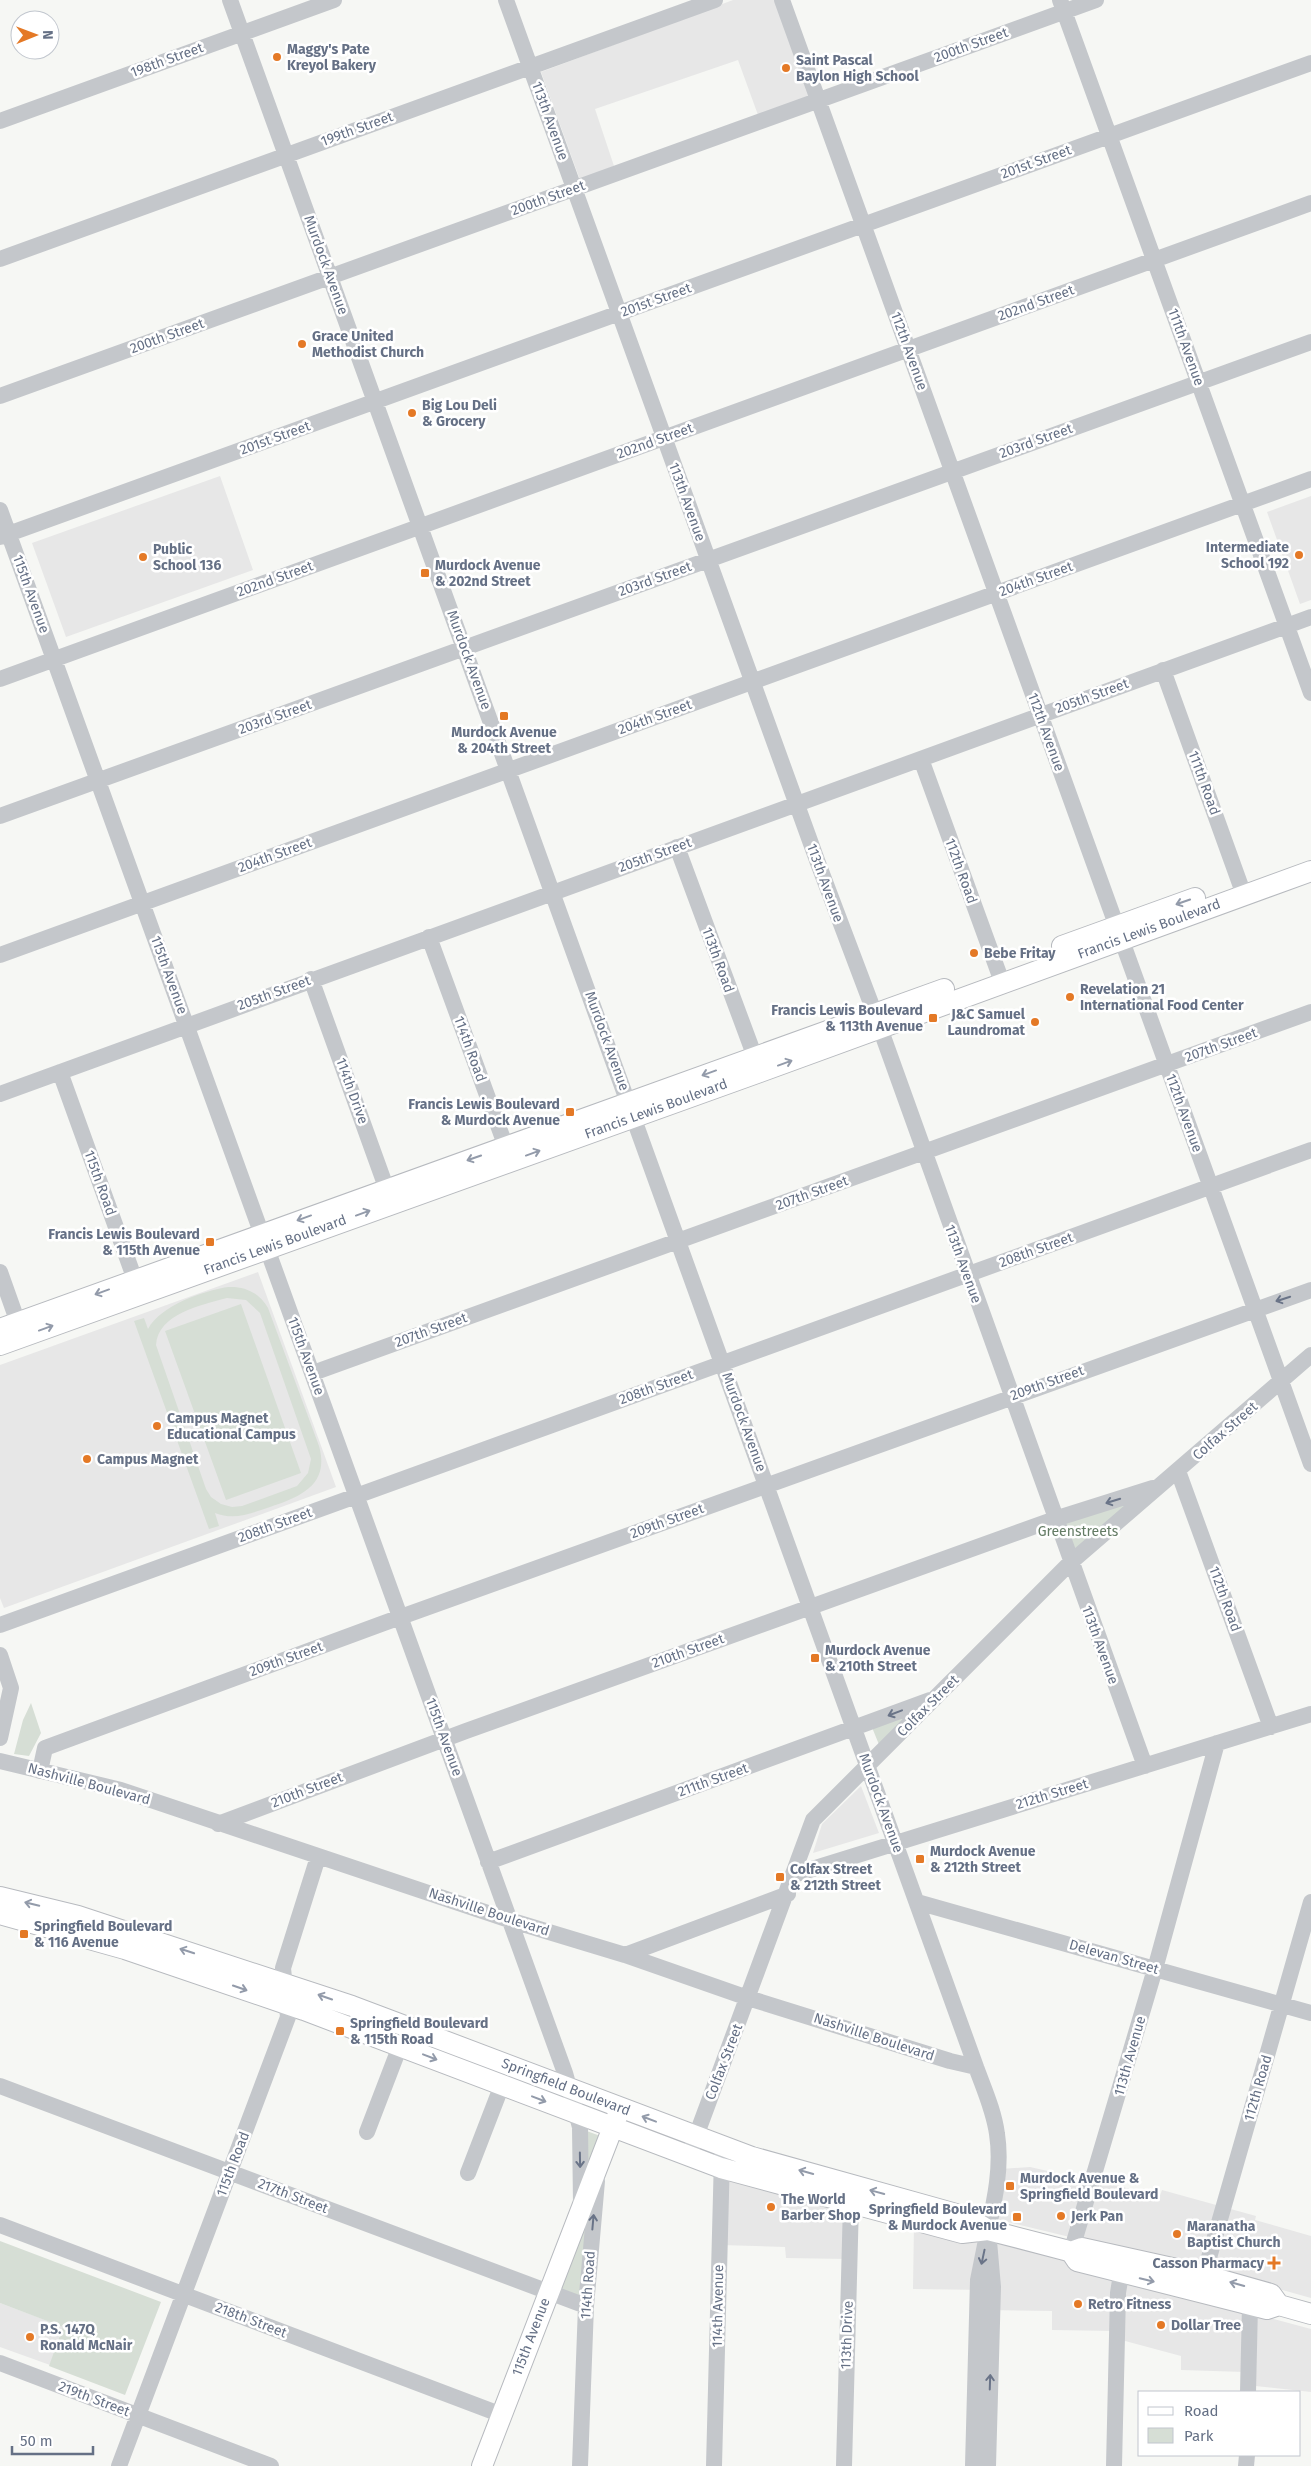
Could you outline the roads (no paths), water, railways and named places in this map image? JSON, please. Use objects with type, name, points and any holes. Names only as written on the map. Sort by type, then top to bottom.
[{"type":"main road","name":"Francis Lewis Boulevard","points":[[0,1344],[14,1329],[138,1287],[509,1154],[1242,888],[1311,856]]},
{"type":"main road","name":"Francis Lewis Boulevard","points":[[1242,888],[1311,871]]},
{"type":"main road","name":"Springfield Boulevard","points":[[0,1896],[78,1916],[352,2006],[723,2146],[853,2186],[967,2217],[988,2230],[1071,2252],[1082,2248],[1204,2275],[1271,2294],[1279,2305]]},
{"type":"main road","name":"Springfield Boulevard","points":[[0,1914],[125,1949],[286,2004],[721,2168],[962,2232],[988,2230]]},
{"type":"main road","name":"114th Road","points":[[598,2166],[621,2108]]},
{"type":"main road","name":"115th Avenue","points":[[482,2466],[598,2166]]},
{"type":"main road","name":"Springfield Boulevard","points":[[1071,2252],[1077,2261],[1120,2274],[1267,2309],[1279,2305],[1311,2314]]},
{"type":"street","name":"Murdock Avenue","points":[[230,0],[632,1109],[995,2124],[998,2148],[996,2188],[988,2230],[992,2287],[982,2418],[974,2466]]},
{"type":"street","name":"198th Street","points":[[0,121],[334,0]]},
{"type":"street","name":"113th Avenue","points":[[506,0],[1145,1766]]},
{"type":"street","name":"199th Street","points":[[0,258],[715,0]]},
{"type":"street","name":"112th Avenue","points":[[782,0],[1311,1464]]},
{"type":"street","name":"200th Street","points":[[0,396],[818,101],[1062,6],[1096,0]]},
{"type":"street","name":"111th Avenue","points":[[1062,6],[1311,693]]},
{"type":"street","name":"201st Street","points":[[4,536],[1311,63]]},
{"type":"street","name":"202nd Street","points":[[0,679],[1311,204]]},
{"type":"street","name":"203rd Street","points":[[0,816],[1311,342]]},
{"type":"street","name":"204th Street","points":[[0,955],[1311,479]]},
{"type":"street","name":"115th Avenue","points":[[0,510],[4,536],[54,659],[143,903],[510,1920],[568,2088],[580,2127],[581,2209]]},
{"type":"street","name":"205th Street","points":[[0,1094],[311,979],[1311,617]]},
{"type":"street","name":"111th Road","points":[[1163,670],[1242,888]]},
{"type":"street","name":"112th Road","points":[[921,759],[1000,976]]},
{"type":"street","name":"113th Road","points":[[677,847],[757,1064]]},
{"type":"street","name":"114th Road","points":[[428,937],[509,1154]]},
{"type":"street","name":"114th Drive","points":[[311,979],[389,1196]]},
{"type":"street","name":"207th Street","points":[[313,1373],[1311,1012]]},
{"type":"street","name":"115th Road","points":[[60,1072],[138,1287]]},
{"type":"street","name":"208th Street","points":[[0,1625],[1311,1150]]},
{"type":"street","points":[[0,1272],[14,1329]]},
{"type":"street","name":"209th Street","points":[[40,1770],[45,1748],[1011,1396],[1255,1308],[1311,1290]]},
{"type":"street","name":"Colfax Street","points":[[688,2156],[788,1894],[814,1820],[1070,1563],[1311,1355]]},
{"type":"street","name":"112th Road","points":[[1178,1471],[1271,1727]]},
{"type":"street","name":"210th Street","points":[[218,1824],[444,1739],[1055,1518],[1160,1486]]},
{"type":"street","points":[[0,1655],[11,1688],[0,1738]]},
{"type":"street","name":"211th Street","points":[[488,1862],[937,1697]]},
{"type":"street","name":"212th Street","points":[[794,1875],[1311,1714]]},
{"type":"street","name":"113th Avenue","points":[[1071,2252],[1155,1968],[1217,1743]]},
{"type":"street","name":"Nashville Boulevard","points":[[0,1761],[121,1790],[218,1824],[510,1920],[625,1955],[748,1998],[950,2061],[976,2067]]},
{"type":"street","name":"115th Road","points":[[118,2466],[288,2017],[282,1982],[283,1968],[318,1857]]},
{"type":"street","points":[[625,1955],[788,1894]]},
{"type":"street","name":"Delevan Street","points":[[917,1902],[1311,2013]]},
{"type":"street","name":"112th Road","points":[[1204,2275],[1311,1902]]},
{"type":"street","points":[[367,2132],[400,2046]]},
{"type":"street","points":[[468,2173],[502,2084]]},
{"type":"street","name":"217th Street","points":[[0,2086],[586,2306]]},
{"type":"street","name":"114th Avenue","points":[[714,2466],[723,2146]]},
{"type":"street","name":"114th Road","points":[[580,2466],[586,2306],[598,2166]]},
{"type":"street","name":"113th Drive","points":[[844,2466],[850,2203]]},
{"type":"street","name":"218th Street","points":[[0,2225],[502,2414]]},
{"type":"street","points":[[1114,2466],[1120,2274]]},
{"type":"street","points":[[1248,2391],[1250,2305]]},
{"type":"street","name":"219th Street","points":[[0,2364],[271,2466]]},
{"type":"street","name":"Murdock Avenue","points":[[982,2418],[988,2466]]},
{"type":"place","name":"Maggy's Pate Kreyol Bakery","points":[[277,57]]},
{"type":"place","name":"Saint Pascal Baylon High School","points":[[786,68]]},
{"type":"place","name":"Grace United Methodist Church","points":[[302,344]]},
{"type":"place","name":"Big Lou Deli & Grocery","points":[[412,413]]},
{"type":"place","name":"Intermediate School 192","points":[[1299,555]]},
{"type":"place","name":"Public School 136","points":[[143,557]]},
{"type":"place","name":"Murdock Avenue & 202nd Street","points":[[425,573]]},
{"type":"place","name":"Murdock Avenue & 204th Street","points":[[504,716]]},
{"type":"place","name":"Bebe Fritay","points":[[974,953]]},
{"type":"place","name":"Revelation 21 International Food Center","points":[[1070,997]]},
{"type":"place","name":"Francis Lewis Boulevard & 113th Avenue","points":[[933,1018]]},
{"type":"place","name":"J&C Samuel Laundromat","points":[[1035,1022]]},
{"type":"place","name":"Francis Lewis Boulevard & Murdock Avenue","points":[[570,1112]]},
{"type":"place","name":"Francis Lewis Boulevard & 115th Avenue","points":[[210,1242]]},
{"type":"place","name":"Campus Magnet Educational Campus","points":[[157,1426]]},
{"type":"place","name":"Campus Magnet","points":[[87,1459]]},
{"type":"place","name":"Murdock Avenue & 210th Street","points":[[815,1658]]},
{"type":"place","name":"Murdock Avenue & 212th Street","points":[[920,1859]]},
{"type":"place","name":"Colfax Street & 212th Street","points":[[780,1877]]},
{"type":"place","name":"Springfield Boulevard & 116 Avenue","points":[[24,1934]]},
{"type":"place","name":"Springfield Boulevard & 115th Road","points":[[340,2031]]},
{"type":"place","name":"Murdock Avenue & Springfield Boulevard","points":[[1010,2186]]},
{"type":"place","name":"The World Barber Shop","points":[[771,2207]]},
{"type":"place","name":"Jerk Pan","points":[[1061,2216]]},
{"type":"place","name":"Springfield Boulevard & Murdock Avenue","points":[[1017,2217]]},
{"type":"place","name":"Maranatha Baptist Church","points":[[1177,2234]]},
{"type":"place","name":"Casson Pharmacy","points":[[1274,2263]]},
{"type":"place","name":"Retro Fitness","points":[[1078,2304]]},
{"type":"place","name":"Dollar Tree","points":[[1161,2325]]},
{"type":"place","name":"P.S. 147Q Ronald McNair","points":[[30,2337]]},
{"type":"park label","name":"Greenstreets","points":[[1078,1531]]}]
